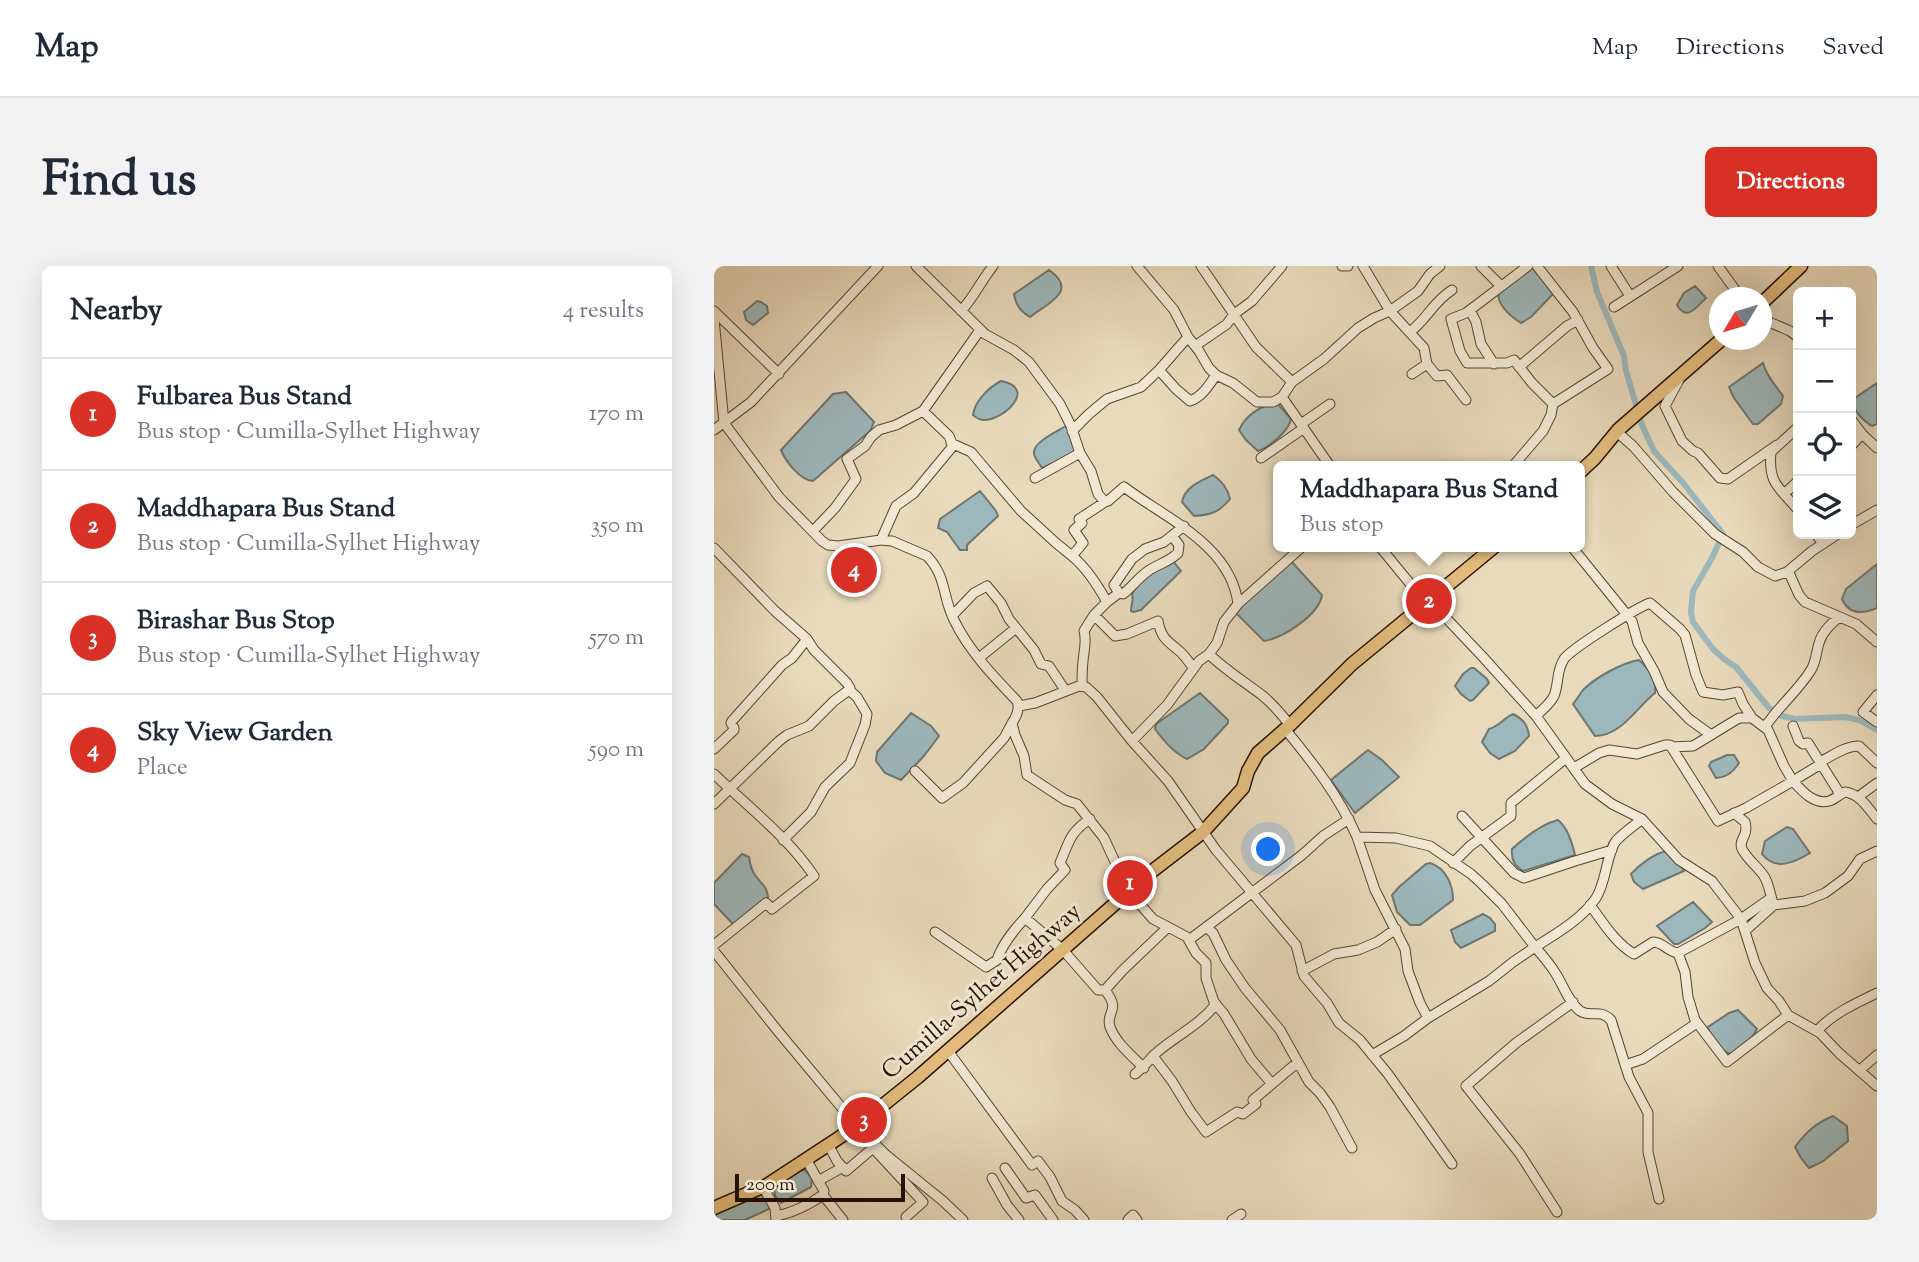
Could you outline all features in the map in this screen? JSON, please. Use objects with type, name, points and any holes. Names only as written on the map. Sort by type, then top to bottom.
[{"type":"highway","points":[[1772,294],[1801,266]]},
{"type":"highway","points":[[1585,467],[1618,431],[1709,350]]},
{"type":"highway","name":"Cumilla-Sylhet Highway","points":[[714,1208],[763,1186],[857,1126],[948,1051],[1129,892],[1203,832],[1243,789],[1248,771],[1258,753],[1352,664],[1488,552]]},
{"type":"street","points":[[714,430],[751,402],[779,374],[878,266]]},
{"type":"street","points":[[916,266],[980,330],[1029,362],[1060,404],[1080,453],[1091,471],[1098,494],[1105,502]]},
{"type":"street","points":[[961,311],[975,295],[993,266]]},
{"type":"street","points":[[1137,266],[1174,310],[1204,362],[1216,375],[1231,382],[1257,402],[1273,402],[1282,397],[1292,382],[1324,359],[1358,328],[1390,311],[1418,291],[1430,274],[1440,266]]},
{"type":"street","points":[[1201,266],[1256,347],[1292,382]]},
{"type":"street","points":[[1195,346],[1227,324],[1233,315],[1252,301],[1282,266]]},
{"type":"street","points":[[1342,266],[1348,266]]},
{"type":"street","points":[[1362,266],[1390,311],[1424,348],[1427,364],[1437,376],[1447,375],[1466,400]]},
{"type":"street","points":[[1482,266],[1501,286]]},
{"type":"street","points":[[1528,266],[1470,310],[1451,319],[1460,351],[1467,363],[1494,364],[1514,360],[1553,404]]},
{"type":"street","points":[[1518,461],[1540,437],[1551,415],[1553,404],[1608,369],[1578,320],[1537,266]]},
{"type":"street","points":[[1611,266],[1630,296]]},
{"type":"street","points":[[1614,307],[1678,266]]},
{"type":"street","points":[[1719,266],[1733,287]]},
{"type":"street","points":[[1410,332],[1423,322],[1439,299],[1452,290]]},
{"type":"street","points":[[1470,310],[1481,344],[1494,364]]},
{"type":"street","points":[[714,311],[779,374]]},
{"type":"street","points":[[714,319],[724,423],[779,497],[822,541],[838,546],[881,540],[899,542],[927,556],[943,579],[952,616],[979,658],[1000,685],[1017,701],[1017,717],[1004,738],[963,783],[942,798],[915,771]]},
{"type":"street","points":[[1519,367],[1567,326],[1578,320]]},
{"type":"street","points":[[1772,323],[1793,333]]},
{"type":"street","points":[[813,531],[835,508],[856,479],[847,459],[865,446],[879,430],[896,425],[923,411],[980,330]]},
{"type":"street","points":[[1072,431],[1107,399],[1141,387],[1188,337]]},
{"type":"street","points":[[1412,374],[1427,364]]},
{"type":"street","points":[[1159,370],[1189,401],[1202,394],[1216,375]]},
{"type":"street","points":[[1681,374],[1665,405],[1682,441],[1693,452],[1698,453],[1720,478],[1728,479],[1793,431]]},
{"type":"street","points":[[1282,397],[1327,461]]},
{"type":"street","points":[[1261,458],[1330,404]]},
{"type":"street","points":[[881,540],[896,506],[914,493],[953,446],[949,436],[923,411]]},
{"type":"street","points":[[1856,426],[1877,448]]},
{"type":"street","points":[[1618,431],[1705,524],[1771,575],[1787,572],[1830,539]]},
{"type":"street","points":[[1856,441],[1862,434]]},
{"type":"street","points":[[951,443],[971,452],[1021,511],[1080,562],[1107,602]]},
{"type":"street","points":[[1777,445],[1771,452],[1770,473],[1793,504]]},
{"type":"street","points":[[1035,478],[1080,453]]},
{"type":"street","points":[[1784,494],[1793,486]]},
{"type":"street","points":[[1072,556],[1083,543],[1074,530],[1082,523],[1079,519],[1108,501],[1124,487],[1184,526],[1211,552],[1230,576],[1238,604]]},
{"type":"street","points":[[1856,522],[1877,510]]},
{"type":"street","points":[[1119,593],[1114,585],[1132,559],[1145,549],[1164,542],[1184,526]]},
{"type":"street","points":[[1082,686],[1086,646],[1084,631],[1094,615],[1107,602],[1119,593],[1126,592],[1131,584],[1150,569],[1165,563],[1178,553],[1179,545],[1172,536]]},
{"type":"street","points":[[1820,539],[1823,544]]},
{"type":"street","points":[[714,548],[775,611],[807,639],[814,650],[847,683],[849,690],[857,697],[867,714],[853,757],[844,770],[825,787],[811,812],[783,840]]},
{"type":"street","points":[[1132,741],[1167,705],[1199,661],[1209,654],[1217,643],[1224,622],[1238,604],[1296,552]]},
{"type":"street","points":[[1384,552],[1536,716],[1585,784],[1612,804],[1642,819],[1679,860],[1712,881],[1741,919],[1755,963],[1767,988],[1788,1015],[1816,1031],[1877,1086]]},
{"type":"street","points":[[1576,552],[1632,621],[1638,643],[1663,692],[1689,719],[1711,735]]},
{"type":"street","points":[[1787,572],[1805,602],[1856,624],[1877,642]]},
{"type":"street","points":[[952,616],[970,597],[987,586],[1034,650],[1041,664],[1049,666],[1065,690]]},
{"type":"street","points":[[1536,716],[1555,694],[1559,669],[1564,658],[1647,603],[1653,604],[1685,635],[1703,692],[1723,695],[1738,692],[1752,718],[1770,733],[1784,766],[1804,794],[1822,801],[1831,801],[1840,794],[1850,792],[1877,819]]},
{"type":"street","points":[[1094,615],[1115,636],[1158,621],[1165,639],[1194,668]]},
{"type":"street","points":[[1765,727],[1809,674],[1822,636],[1839,617]]},
{"type":"street","points":[[979,658],[1016,628]]},
{"type":"street","points":[[714,750],[734,730],[732,720],[807,639]]},
{"type":"street","points":[[1209,654],[1277,708],[1349,819],[1376,890],[1405,949],[1408,971],[1428,1018]]},
{"type":"street","points":[[1019,706],[1082,686],[1097,697],[1168,781],[1203,832],[1296,945],[1304,976],[1327,1003],[1339,1023],[1360,1040],[1388,1074],[1452,1164]]},
{"type":"street","points":[[714,804],[779,741],[793,732],[806,729],[849,690]]},
{"type":"street","points":[[1877,695],[1863,712],[1877,722]]},
{"type":"street","points":[[1574,768],[1609,750],[1637,754],[1665,745],[1693,746],[1739,718],[1752,718]]},
{"type":"street","points":[[1013,723],[1027,775],[1065,800],[1077,804],[1104,838],[1129,892],[1153,919],[1189,940],[1206,963],[1206,978],[1216,1004],[1251,1059],[1272,1084]]},
{"type":"street","points":[[1793,726],[1799,741],[1808,743],[1840,794]]},
{"type":"street","points":[[1671,747],[1718,821],[1793,781],[1847,747],[1859,746],[1877,764]]},
{"type":"street","points":[[1453,863],[1481,837],[1511,816],[1511,803],[1566,758]]},
{"type":"street","points":[[714,774],[761,816],[814,876],[772,909],[766,903],[714,945]]},
{"type":"street","points":[[1857,797],[1877,783]]},
{"type":"street","points":[[1734,813],[1745,822],[1746,833],[1741,846],[1767,880],[1773,901]]},
{"type":"street","points":[[1462,816],[1514,873],[1524,878],[1612,850]]},
{"type":"street","points":[[935,932],[986,967],[997,960],[1005,943],[1046,889],[1065,870],[1060,863],[1072,835],[1090,819]]},
{"type":"street","points":[[1189,940],[1323,836],[1349,819]]},
{"type":"street","points":[[1372,1055],[1489,981],[1559,931],[1590,905],[1597,896],[1616,841],[1642,819]]},
{"type":"street","points":[[1357,837],[1396,838],[1430,846],[1471,874],[1502,904],[1553,969],[1582,1012],[1599,1013],[1608,1017],[1617,1035],[1629,1077],[1648,1113],[1648,1152],[1658,1199]]},
{"type":"street","points":[[1590,905],[1607,929],[1625,949],[1634,954],[1653,942],[1661,944],[1672,953],[1678,953],[1773,901],[1805,901],[1825,893],[1848,876],[1860,859],[1877,851]]},
{"type":"street","points":[[1745,931],[1773,901]]},
{"type":"street","points":[[1024,918],[1063,950],[1098,990],[1105,990],[1167,928]]},
{"type":"street","points":[[1206,927],[1213,933],[1226,960],[1245,988],[1280,1030],[1309,1082],[1330,1107],[1352,1148]]},
{"type":"street","points":[[1303,971],[1334,954],[1357,950],[1377,942],[1396,929]]},
{"type":"street","points":[[714,951],[857,1126],[885,1154],[963,1220]]},
{"type":"street","points":[[1678,953],[1697,1023],[1727,1062],[1788,1015]]},
{"type":"street","points":[[1105,990],[1113,1002],[1114,1009],[1109,1022],[1113,1033],[1140,1071],[1153,1056],[1207,1016],[1216,1004]]},
{"type":"street","points":[[1816,1031],[1824,1023],[1877,993]]},
{"type":"street","points":[[1557,1212],[1520,1154],[1466,1086],[1516,1044],[1573,1002]]},
{"type":"street","points":[[1625,1065],[1643,1059],[1697,1023]]},
{"type":"street","points":[[948,1051],[1032,1165],[1038,1161],[1062,1201],[1084,1220]]},
{"type":"street","points":[[1860,1070],[1877,1055]]},
{"type":"street","points":[[1153,1056],[1206,1132],[1237,1112],[1243,1114],[1256,1104],[1253,1100],[1256,1097],[1298,1062]]},
{"type":"street","points":[[828,1144],[846,1171],[873,1148],[923,1202],[906,1219]]},
{"type":"street","points":[[806,1159],[824,1191],[823,1195],[843,1220]]},
{"type":"street","points":[[818,1181],[843,1167]]},
{"type":"street","points":[[1005,1168],[1026,1198],[1035,1195],[1053,1220]]},
{"type":"street","points":[[992,1178],[1019,1220]]},
{"type":"street","points":[[763,1186],[775,1208],[776,1218],[823,1195]]},
{"type":"street","points":[[1128,1220],[1133,1215],[1137,1220]]},
{"type":"water","points":[[1529,267],[1534,268],[1554,293],[1531,317],[1521,323],[1502,305],[1498,291]]},
{"type":"water","points":[[1049,270],[1058,277],[1061,290],[1052,302],[1030,317],[1019,307],[1014,294]]},
{"type":"water","points":[[1695,286],[1706,298],[1692,311],[1684,312],[1677,305],[1684,293]]},
{"type":"water","points":[[757,301],[767,306],[768,313],[753,325],[746,320],[744,312]]},
{"type":"water","points":[[1763,363],[1783,396],[1781,404],[1758,424],[1753,424],[1729,387]]},
{"type":"water","points":[[1001,381],[1017,390],[1014,403],[1008,410],[992,419],[977,418],[973,415],[979,400]]},
{"type":"water","points":[[1877,383],[1877,424],[1872,426],[1859,415],[1856,411],[1856,397]]},
{"type":"water","points":[[846,392],[874,422],[870,431],[813,481],[808,480],[794,470],[781,450],[833,394]]},
{"type":"water","points":[[1277,403],[1291,419],[1278,438],[1258,451],[1239,430],[1255,412]]},
{"type":"water","points":[[1066,426],[1077,452],[1042,468],[1035,456],[1035,448]]},
{"type":"water","points":[[1213,475],[1224,485],[1230,499],[1214,512],[1194,516],[1182,502],[1186,492]]},
{"type":"water","points":[[980,491],[998,516],[967,545],[967,550],[960,550],[947,532],[938,528],[940,519]]},
{"type":"water","points":[[1173,561],[1181,571],[1141,610],[1131,611],[1132,594],[1143,576]]},
{"type":"water","points":[[1291,561],[1322,595],[1307,618],[1281,635],[1264,641],[1237,614],[1237,608]]},
{"type":"water","points":[[1877,564],[1877,608],[1857,612],[1848,608],[1842,599],[1846,589]]},
{"type":"water","points":[[1639,660],[1655,683],[1655,693],[1620,726],[1604,735],[1595,736],[1573,704],[1595,680],[1617,667]]},
{"type":"water","points":[[1471,668],[1489,683],[1470,701],[1455,686]]},
{"type":"water","points":[[1200,693],[1228,723],[1204,749],[1187,759],[1169,746],[1155,729],[1156,724]]},
{"type":"water","points":[[911,713],[931,726],[939,736],[901,780],[885,773],[876,761],[877,752]]},
{"type":"water","points":[[1513,714],[1524,723],[1529,736],[1515,751],[1499,759],[1490,753],[1482,742],[1489,729]]},
{"type":"water","points":[[1368,750],[1399,777],[1355,813],[1331,780]]},
{"type":"water","points":[[1734,755],[1739,763],[1729,774],[1716,778],[1709,766],[1711,762]]},
{"type":"water","points":[[1558,820],[1567,831],[1575,855],[1523,871],[1517,867],[1512,849],[1540,828]]},
{"type":"water","points":[[1787,827],[1793,829],[1810,853],[1798,860],[1779,864],[1762,854],[1765,841]]},
{"type":"water","points":[[1666,851],[1684,871],[1643,889],[1634,882],[1631,874],[1635,870],[1652,857]]},
{"type":"water","points":[[742,854],[749,857],[753,871],[768,897],[733,924],[714,904],[714,883]]},
{"type":"water","points":[[1430,863],[1436,865],[1448,878],[1453,900],[1420,925],[1410,925],[1397,912],[1392,895]]},
{"type":"water","points":[[1693,902],[1712,922],[1674,944],[1657,926]]},
{"type":"water","points":[[1483,914],[1495,924],[1495,931],[1461,948],[1455,942],[1451,930]]},
{"type":"water","points":[[1738,1010],[1757,1029],[1746,1044],[1730,1054],[1714,1044],[1708,1027]]},
{"type":"water","points":[[1833,1116],[1847,1126],[1848,1141],[1822,1162],[1809,1168],[1795,1147],[1812,1128]]},
{"type":"water","points":[[805,1170],[812,1178],[811,1187],[781,1203],[775,1196],[774,1186]]},
{"type":"water","points":[[763,1193],[771,1208],[745,1220],[718,1220],[716,1215],[719,1210]]},
{"type":"waterway","points":[[1591,266],[1597,292],[1624,356],[1642,425],[1654,451],[1723,534],[1693,591],[1693,622],[1713,649],[1736,667],[1769,708],[1782,716],[1795,719],[1845,717],[1859,720],[1877,730]]},
{"type":"place","name":"Sky View Garden","points":[[854,570]]},
{"type":"place","name":"Maddhapara Bus Stand","points":[[1429,601]]},
{"type":"place","name":"Fulbarea Bus Stand","points":[[1130,883]]},
{"type":"place","name":"Birashar Bus Stop","points":[[864,1120]]}]
